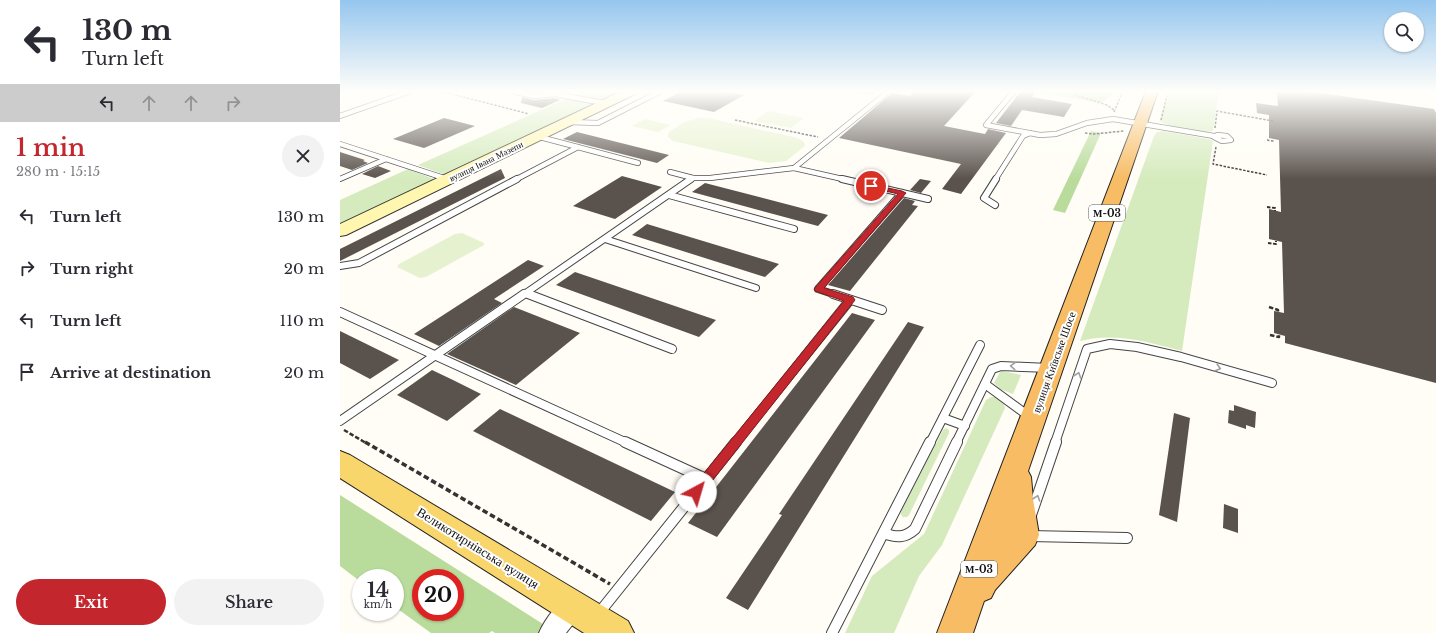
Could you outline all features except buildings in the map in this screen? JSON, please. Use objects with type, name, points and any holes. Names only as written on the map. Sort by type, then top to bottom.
[{"type":"highway","name":"вулиця Київське Шосе","points":[[959,622],[1051,368],[1132,128],[1138,121]]},
{"type":"highway","points":[[959,622],[983,578],[1024,535],[1016,489],[1020,456]]},
{"type":"main road","name":"вулиця Івана Мазепи","points":[[340,231],[569,121]]},
{"type":"main road","name":"Великотирнівська вулиця","points":[[340,463],[594,619]]},
{"type":"street","points":[[551,633],[594,619]]},
{"type":"lane","points":[[566,122],[598,123],[603,121]]},
{"type":"lane","points":[[794,168],[852,121]]},
{"type":"lane","points":[[990,121],[986,125],[1040,135],[1056,134],[1093,121]]},
{"type":"lane","points":[[1080,121],[1087,123]]},
{"type":"lane","points":[[1114,121],[1132,128],[1214,136]]},
{"type":"lane","points":[[995,205],[984,198],[1023,136],[1030,133]]},
{"type":"lane","points":[[536,136],[638,163]]},
{"type":"lane","points":[[340,144],[447,179]]},
{"type":"lane","points":[[340,266],[359,263],[578,147]]},
{"type":"lane","points":[[340,179],[386,159]]},
{"type":"lane","points":[[670,172],[693,178],[710,178],[794,168],[928,199]]},
{"type":"lane","points":[[340,174],[347,176]]},
{"type":"lane","points":[[340,421],[693,178]]},
{"type":"lane","points":[[882,310],[818,289],[902,193]]},
{"type":"lane","points":[[669,195],[794,229]]},
{"type":"lane","points":[[604,239],[756,288]]},
{"type":"lane","points":[[525,293],[672,349]]},
{"type":"lane","points":[[594,619],[850,300]]},
{"type":"lane","points":[[340,312],[433,356],[706,479]]},
{"type":"lane","points":[[1127,538],[1024,535],[1087,350],[1110,344],[1137,347],[1181,357],[1272,383]]},
{"type":"lane","points":[[832,633],[980,345]]},
{"type":"lane","points":[[884,533],[899,538],[915,529],[992,369],[1001,366],[1051,368]]},
{"type":"lane","points":[[985,384],[1033,418]]},
{"type":"lane","points":[[943,418],[965,426]]},
{"type":"path","points":[[738,121],[829,140]]},
{"type":"path","points":[[1214,131],[1216,121]]},
{"type":"path","points":[[1066,131],[1094,134],[1132,128]]},
{"type":"path","points":[[1267,140],[1273,141],[1273,139]]},
{"type":"path","points":[[1216,144],[1213,164],[1267,175]]},
{"type":"path","points":[[1267,207],[1275,208],[1275,211]]},
{"type":"path","points":[[1268,243],[1276,244],[1276,241]]},
{"type":"path","points":[[1269,308],[1278,310],[1278,312]]},
{"type":"path","points":[[1270,335],[1279,337],[1279,335]]},
{"type":"path","points":[[340,428],[618,589]]},
{"type":"green space","points":[[518,121],[558,121],[443,174],[418,165]]},
{"type":"green space","points":[[642,121],[651,121],[670,125],[658,132],[632,126]]},
{"type":"green space","points":[[689,121],[719,121],[798,138],[804,142],[805,146],[786,161],[769,163],[673,141],[668,137],[669,132],[684,122]]},
{"type":"green space","points":[[755,121],[801,121],[791,128]]},
{"type":"green space","points":[[1160,121],[1215,121],[1213,131],[1208,132],[1170,126]]},
{"type":"green space","points":[[1091,131],[1101,133],[1065,213],[1053,210]]},
{"type":"green space","points":[[1163,131],[1213,141],[1182,351],[1131,339],[1093,338],[1080,341],[1154,136],[1157,132]]},
{"type":"green space","points":[[408,169],[434,179],[340,223],[340,200]]},
{"type":"green space","points":[[462,233],[484,243],[484,245],[426,277],[420,278],[397,267],[399,264],[455,234]]},
{"type":"green space","points":[[1002,371],[1021,375],[1013,394],[1000,389],[994,383]]},
{"type":"green space","points":[[991,397],[997,397],[1003,401],[1005,408],[942,545],[919,576],[894,633],[845,633],[872,576],[924,534],[986,400]]},
{"type":"green space","points":[[946,428],[949,430],[949,433],[909,515],[907,517],[903,517],[901,515],[901,511],[943,430]]},
{"type":"green space","points":[[340,495],[456,569],[412,569],[412,619],[404,614],[404,569],[352,569],[352,575],[340,566]]},
{"type":"green space","points":[[464,574],[546,626],[539,633],[495,633],[492,631],[489,633],[431,633],[414,621],[464,621]]},
{"type":"route","points":[[696,492],[850,300],[818,289],[902,193],[871,186]]}]
